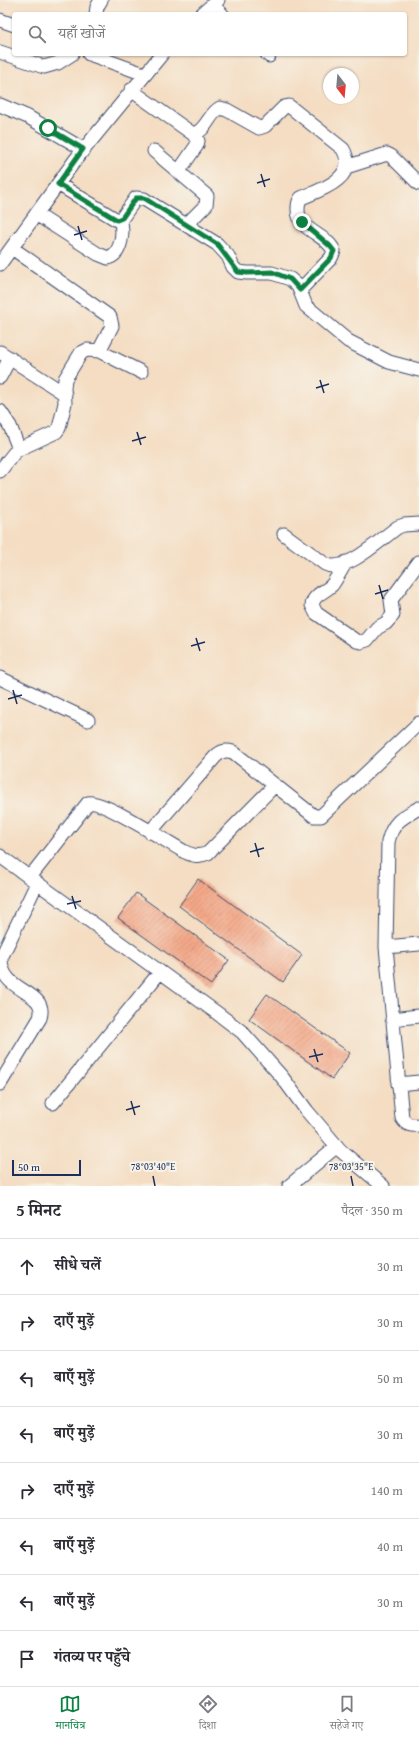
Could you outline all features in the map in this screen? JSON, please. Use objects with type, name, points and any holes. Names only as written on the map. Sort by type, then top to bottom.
[{"type":"street","points":[[96,12],[100,0]]},
{"type":"street","points":[[204,12],[215,2],[221,12]]},
{"type":"street","points":[[0,20],[12,24]]},
{"type":"street","points":[[0,52],[44,67],[58,63],[69,56]]},
{"type":"street","points":[[94,56],[144,74]]},
{"type":"street","points":[[0,264],[83,149],[160,56]]},
{"type":"street","points":[[131,90],[194,134],[198,141],[197,145],[179,171]]},
{"type":"street","points":[[0,105],[28,117],[83,149]]},
{"type":"street","points":[[194,134],[199,133],[214,112],[220,108],[227,110],[259,128],[265,126],[284,107],[288,106],[344,149],[348,160],[336,183],[301,198],[298,203],[298,214],[302,222],[334,251],[331,258],[300,290]]},
{"type":"street","points":[[154,151],[205,193],[208,199],[206,205],[186,225]]},
{"type":"street","points":[[346,166],[387,154],[391,156],[419,184]]},
{"type":"street","points":[[58,184],[114,219],[120,220]]},
{"type":"street","points":[[120,220],[136,198],[142,198],[217,244],[238,272],[272,272],[290,279],[300,290],[306,306],[348,341],[389,362],[419,370]]},
{"type":"street","points":[[36,214],[98,254],[108,258],[113,255],[122,237],[123,228],[120,220]]},
{"type":"street","points":[[12,248],[110,317],[112,326],[100,350]]},
{"type":"street","points":[[0,471],[19,449],[56,432],[59,428],[64,409],[65,379],[81,353],[91,350],[100,350],[102,353],[141,372]]},
{"type":"street","points":[[0,377],[5,355],[65,394]]},
{"type":"street","points":[[0,411],[10,426],[19,449]]},
{"type":"street","points":[[284,534],[328,566],[333,566],[364,554],[398,527],[419,524]]},
{"type":"street","points":[[346,562],[334,583],[319,593],[312,605],[316,613],[356,641],[361,642],[367,640],[378,628],[386,623],[392,615],[391,600],[419,562]]},
{"type":"street","points":[[0,678],[88,720]]},
{"type":"street","points":[[150,832],[215,757],[223,752],[233,752],[314,816],[321,816],[419,724]]},
{"type":"street","points":[[0,1084],[40,1018],[42,1011],[39,1002],[5,977],[0,967],[1,958],[33,880],[88,803],[94,802],[112,810],[184,852],[195,856],[202,856],[208,852],[275,785]]},
{"type":"street","points":[[419,808],[402,818],[394,825],[390,834],[388,842],[386,901],[386,947],[402,1118],[408,1125],[419,1125]]},
{"type":"street","points":[[0,856],[217,1012],[242,1032],[282,1077],[307,1111],[336,1146],[358,1167],[383,1186]]},
{"type":"street","points":[[386,947],[419,944]]},
{"type":"street","points":[[53,1103],[160,972]]},
{"type":"street","points":[[392,1019],[419,1016]]},
{"type":"street","points":[[398,1084],[419,1082]]},
{"type":"street","points":[[289,1186],[336,1146]]},
{"type":"building","points":[[198,879],[302,955],[283,982],[179,906]]},
{"type":"building","points":[[136,893],[229,960],[211,985],[118,918]]},
{"type":"building","points":[[267,994],[350,1053],[332,1079],[249,1019]]},
{"type":"route","points":[[48,128],[83,149],[58,184],[117,220],[122,218],[124,213],[136,198],[144,198],[217,244],[228,256],[238,272],[272,272],[290,279],[298,286],[300,290],[331,258],[334,251],[333,248],[302,222]]}]
